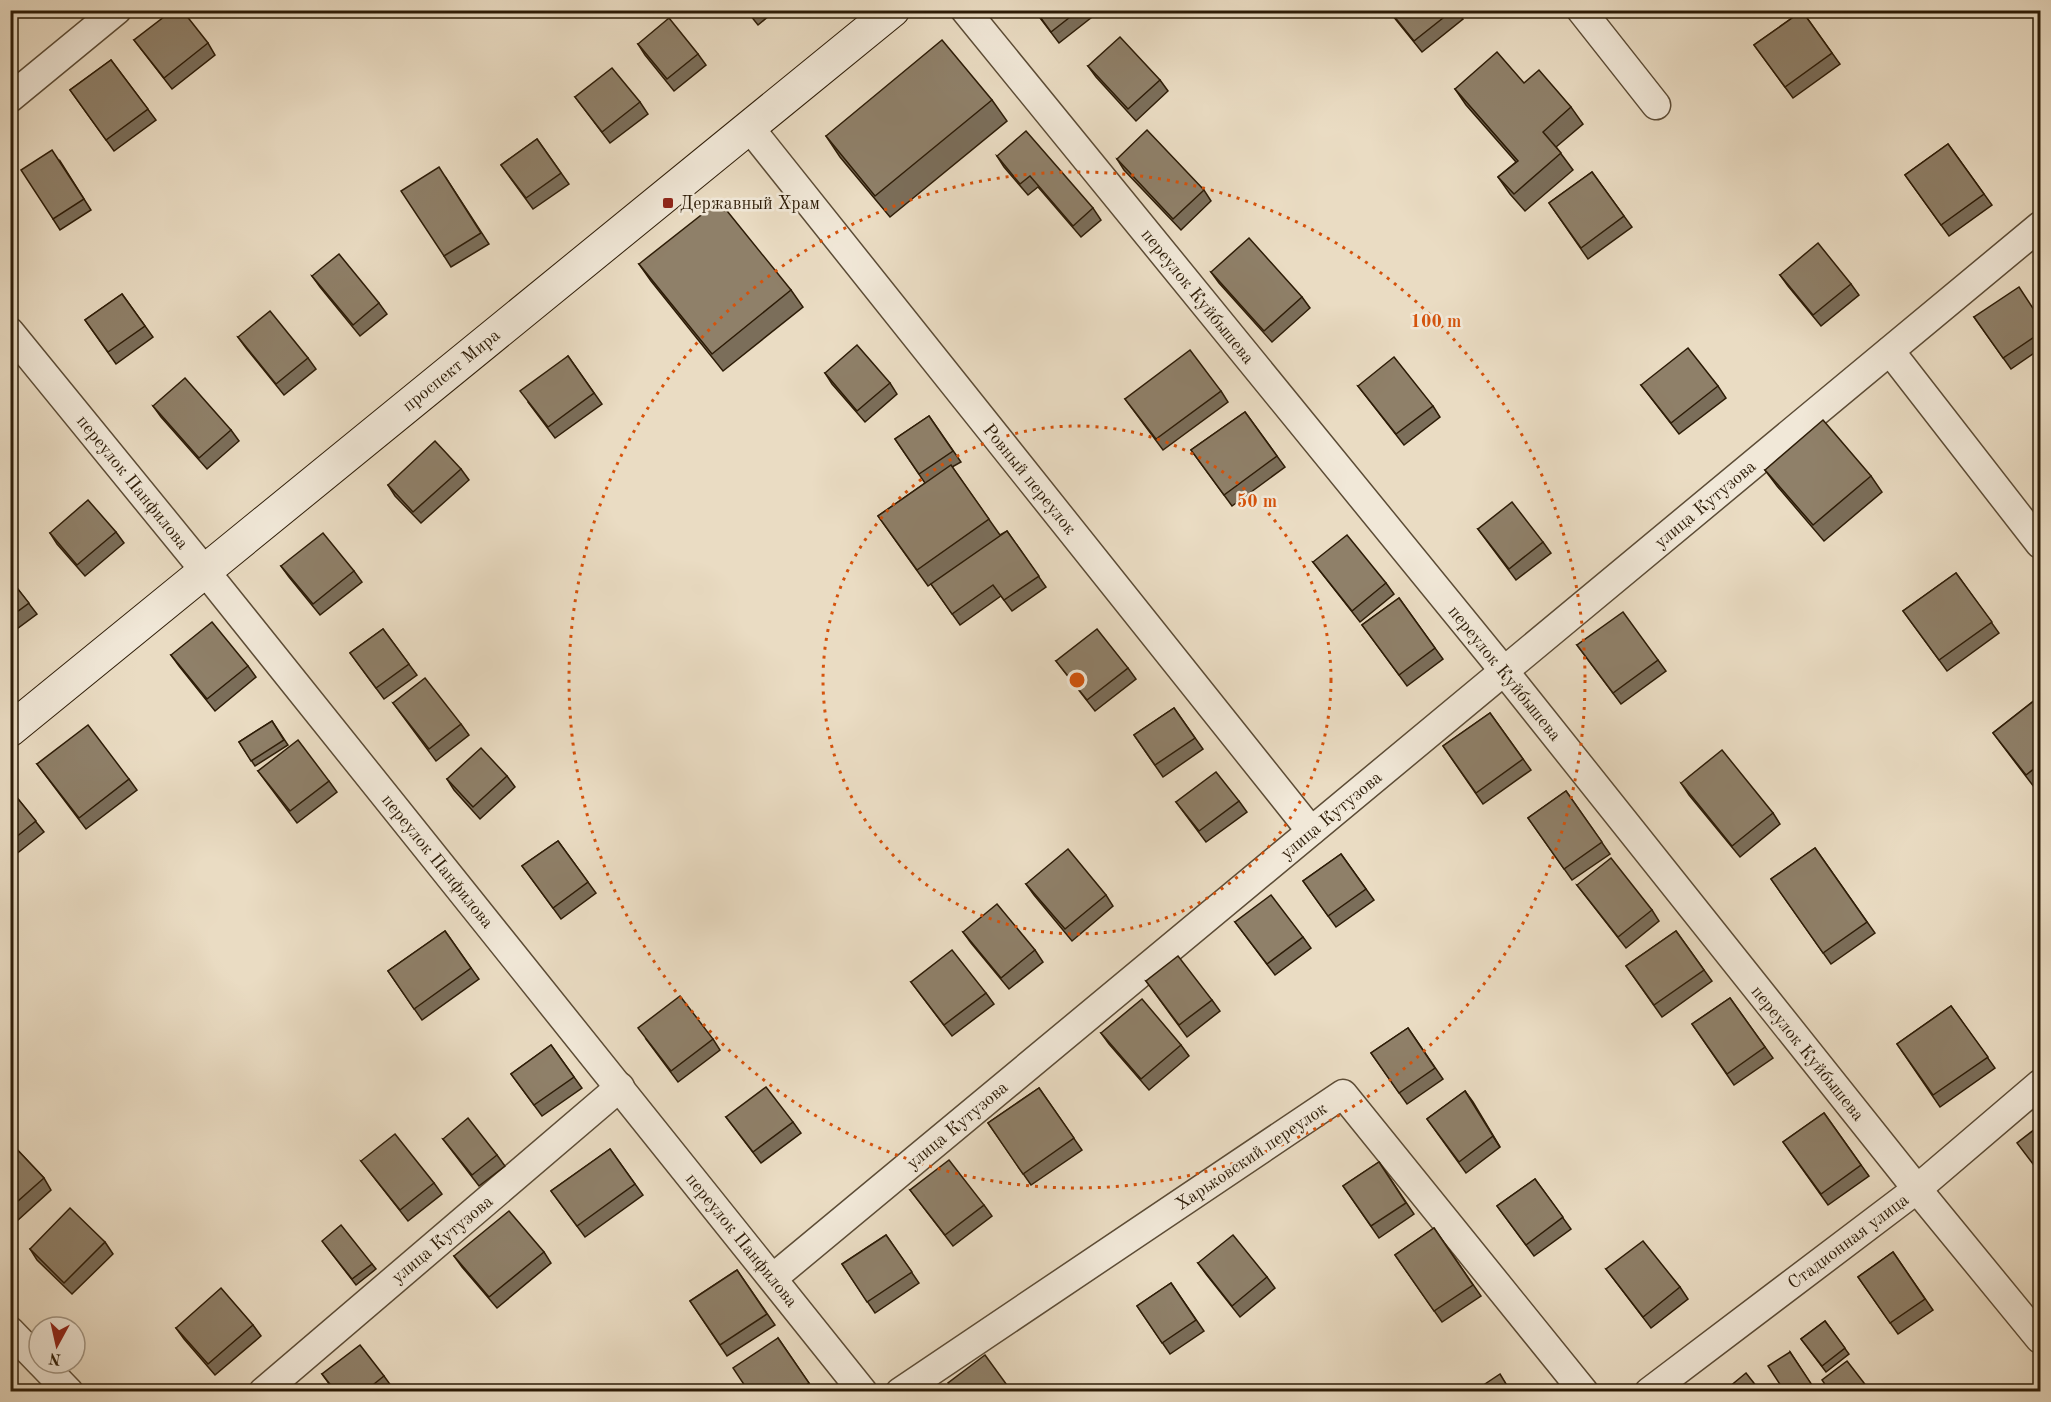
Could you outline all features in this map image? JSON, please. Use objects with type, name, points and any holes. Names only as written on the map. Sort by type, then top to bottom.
[{"type":"main road","name":"проспект Мира","points":[[10,730],[893,10]]},
{"type":"street","points":[[10,98],[117,10]]},
{"type":"street","name":"переулок Куйбышева","points":[[965,10],[1504,671],[1917,1189],[2040,1339]]},
{"type":"street","points":[[1581,10],[1656,105]]},
{"type":"street","name":"Ровный переулок","points":[[749,127],[1311,831]]},
{"type":"street","name":"улица Кутузова","points":[[773,1278],[2040,226]]},
{"type":"street","name":"переулок Панфилова","points":[[10,332],[205,571],[863,1392]]},
{"type":"street","points":[[1890,351],[2040,543]]},
{"type":"street","name":"Стадионная улица","points":[[1649,1392],[1917,1189],[2040,1084]]},
{"type":"street","name":"улица Кутузова","points":[[263,1392],[620,1088]]},
{"type":"street","name":"Харьковский переулок","points":[[900,1392],[1343,1094],[1584,1392]]},
{"type":"street","points":[[10,1331],[27,1349]]},
{"type":"street","points":[[53,1375],[69,1392]]},
{"type":"building","points":[[173,10],[182,10],[208,43],[164,78],[134,40]]},
{"type":"building","points":[[1035,10],[1079,10],[1051,32]]},
{"type":"building","points":[[1389,10],[1453,10],[1414,41]]},
{"type":"building","points":[[1802,11],[1832,53],[1785,87],[1754,45]]},
{"type":"building","points":[[669,18],[698,54],[667,79],[638,44]]},
{"type":"building","points":[[1120,37],[1160,80],[1128,109],[1088,66]]},
{"type":"building","points":[[942,40],[992,100],[875,196],[826,136]]},
{"type":"building","points":[[1497,52],[1524,83],[1539,70],[1571,107],[1543,132],[1561,153],[1514,194],[1498,177],[1518,161],[1455,89]]},
{"type":"building","points":[[111,60],[148,109],[106,140],[70,90]]},
{"type":"building","points":[[612,68],[640,102],[602,132],[575,97]]},
{"type":"building","points":[[1147,130],[1204,190],[1173,219],[1117,159]]},
{"type":"building","points":[[1026,131],[1093,208],[1073,226],[1030,176],[1020,184],[997,156]]},
{"type":"building","points":[[537,139],[561,173],[526,198],[501,165]]},
{"type":"building","points":[[1948,144],[1984,194],[1941,225],[1905,175]]},
{"type":"building","points":[[52,150],[84,199],[53,219],[21,170]]},
{"type":"building","points":[[439,167],[481,233],[444,256],[401,191]]},
{"type":"building","points":[[1592,172],[1624,216],[1581,248],[1549,203]]},
{"type":"building","points":[[719,201],[791,290],[712,354],[639,264]]},
{"type":"building","points":[[1249,238],[1302,297],[1264,331],[1211,272]]},
{"type":"building","points":[[1818,243],[1851,284],[1813,315],[1780,275]]},
{"type":"building","points":[[339,254],[379,303],[353,325],[312,276]]},
{"type":"building","points":[[2019,287],[2040,319],[2040,333],[2003,358],[1974,317]]},
{"type":"building","points":[[122,294],[145,326],[108,352],[85,320]]},
{"type":"building","points":[[270,311],[308,358],[276,384],[238,337]]},
{"type":"building","points":[[857,345],[890,383],[857,411],[825,373]]},
{"type":"building","points":[[1688,348],[1718,386],[1671,423],[1641,385]]},
{"type":"building","points":[[1190,350],[1221,391],[1156,439],[1125,399]]},
{"type":"building","points":[[568,356],[594,393],[548,427],[520,391]]},
{"type":"building","points":[[1394,357],[1433,406],[1396,434],[1358,386]]},
{"type":"building","points":[[185,378],[231,430],[199,458],[153,406]]},
{"type":"building","points":[[1245,412],[1277,456],[1224,495],[1191,450]]},
{"type":"building","points":[[929,416],[953,451],[919,474],[895,439]]},
{"type":"building","points":[[1823,420],[1871,476],[1813,525],[1765,470]]},
{"type":"building","points":[[435,441],[461,469],[413,512],[388,485]]},
{"type":"building","points":[[951,465],[989,519],[917,570],[878,516]]},
{"type":"building","points":[[88,500],[116,532],[77,565],[50,533]]},
{"type":"building","points":[[1512,502],[1543,542],[1509,569],[1478,529]]},
{"type":"building","points":[[1007,531],[1039,576],[1004,600],[993,585],[952,614],[931,584]]},
{"type":"building","points":[[323,533],[354,571],[313,604],[281,566]]},
{"type":"building","points":[[1347,535],[1386,583],[1352,611],[1313,562]]},
{"type":"building","points":[[1956,573],[1992,622],[1939,660],[1903,611]]},
{"type":"building","points":[[10,579],[29,603],[10,617]]},
{"type":"building","points":[[1399,598],[1435,648],[1399,675],[1362,625]]},
{"type":"building","points":[[1623,612],[1658,660],[1613,693],[1577,645]]},
{"type":"building","points":[[212,622],[248,666],[207,699],[171,655]]},
{"type":"building","points":[[383,629],[409,664],[376,688],[350,653]]},
{"type":"building","points":[[1097,629],[1128,668],[1087,700],[1056,661]]},
{"type":"building","points":[[425,678],[461,724],[429,749],[393,703]]},
{"type":"building","points":[[2040,696],[2040,764],[2026,775],[1993,733]]},
{"type":"building","points":[[1174,708],[1195,738],[1155,765],[1134,735]]},
{"type":"building","points":[[1490,713],[1523,759],[1476,793],[1443,746]]},
{"type":"building","points":[[272,721],[284,740],[251,761],[239,742]]},
{"type":"building","points":[[88,725],[129,779],[79,818],[37,764]]},
{"type":"building","points":[[298,740],[329,781],[290,811],[258,771]]},
{"type":"building","points":[[481,748],[507,776],[473,807],[447,779]]},
{"type":"building","points":[[1722,750],[1773,813],[1732,846],[1681,783]]},
{"type":"building","points":[[1216,772],[1239,801],[1199,831],[1176,802]]},
{"type":"building","points":[[10,789],[36,821],[10,842]]},
{"type":"building","points":[[1566,791],[1602,842],[1564,869],[1528,818]]},
{"type":"building","points":[[558,841],[588,882],[553,908],[522,866]]},
{"type":"building","points":[[1815,848],[1867,922],[1823,953],[1771,879]]},
{"type":"building","points":[[1068,849],[1106,895],[1065,929],[1026,884]]},
{"type":"building","points":[[1341,854],[1366,889],[1328,916],[1303,881]]},
{"type":"building","points":[[1611,858],[1652,910],[1618,937],[1577,885]]},
{"type":"building","points":[[1271,895],[1303,937],[1267,964],[1235,922]]},
{"type":"building","points":[[997,904],[1035,950],[1001,978],[963,932]]},
{"type":"building","points":[[445,931],[471,968],[414,1009],[388,971]]},
{"type":"building","points":[[1676,931],[1704,970],[1654,1005],[1626,966]]},
{"type":"building","points":[[952,950],[986,993],[944,1025],[911,982]]},
{"type":"building","points":[[1178,956],[1212,1000],[1179,1025],[1146,981]]},
{"type":"building","points":[[680,996],[713,1039],[671,1071],[638,1028]]},
{"type":"building","points":[[1730,998],[1765,1047],[1727,1074],[1692,1024]]},
{"type":"building","points":[[1142,999],[1181,1045],[1141,1079],[1101,1033]]},
{"type":"building","points":[[1951,1006],[1988,1057],[1933,1095],[1897,1044]]},
{"type":"building","points":[[1408,1028],[1435,1068],[1399,1093],[1371,1053]]},
{"type":"building","points":[[551,1045],[574,1077],[534,1105],[511,1074]]},
{"type":"building","points":[[766,1087],[793,1122],[753,1152],[726,1117]]},
{"type":"building","points":[[1039,1088],[1074,1138],[1023,1174],[988,1123]]},
{"type":"building","points":[[1465,1091],[1493,1136],[1459,1162],[1427,1119]]},
{"type":"building","points":[[1824,1113],[1861,1165],[1821,1194],[1783,1142]]},
{"type":"building","points":[[468,1118],[497,1155],[472,1175],[443,1139]]},
{"type":"building","points":[[2040,1125],[2040,1173],[2017,1143]]},
{"type":"building","points":[[395,1134],[434,1183],[400,1210],[361,1161]]},
{"type":"building","points":[[10,1142],[44,1178],[10,1208]]},
{"type":"building","points":[[610,1149],[635,1184],[577,1226],[551,1191]]},
{"type":"building","points":[[949,1160],[984,1205],[945,1235],[910,1190]]},
{"type":"building","points":[[1379,1162],[1406,1203],[1371,1226],[1343,1186]]},
{"type":"building","points":[[1535,1179],[1563,1217],[1526,1245],[1497,1206]]},
{"type":"building","points":[[70,1208],[105,1242],[64,1283],[30,1249]]},
{"type":"building","points":[[509,1211],[544,1252],[489,1297],[454,1256]]},
{"type":"building","points":[[341,1225],[372,1264],[352,1279],[322,1241]]},
{"type":"building","points":[[1434,1228],[1473,1285],[1434,1311],[1395,1255]]},
{"type":"building","points":[[886,1235],[912,1272],[867,1302],[842,1264]]},
{"type":"building","points":[[1233,1235],[1267,1277],[1232,1306],[1198,1263]]},
{"type":"building","points":[[1643,1241],[1680,1287],[1643,1317],[1606,1269]]},
{"type":"building","points":[[1893,1252],[1925,1299],[1890,1323],[1858,1277]]},
{"type":"building","points":[[737,1270],[767,1314],[720,1345],[690,1301]]},
{"type":"building","points":[[1171,1283],[1196,1320],[1162,1343],[1137,1306]]},
{"type":"building","points":[[221,1288],[253,1325],[208,1364],[176,1328]]},
{"type":"building","points":[[1825,1321],[1845,1348],[1822,1366],[1801,1339]]},
{"type":"building","points":[[778,1338],[809,1383],[796,1392],[749,1392],[733,1368]]},
{"type":"building","points":[[360,1345],[384,1376],[364,1392],[336,1392],[322,1374]]},
{"type":"building","points":[[1790,1352],[1814,1388],[1808,1392],[1785,1392],[1768,1366]]},
{"type":"building","points":[[985,1355],[1012,1392],[955,1392],[948,1383]]},
{"type":"building","points":[[1847,1361],[1871,1392],[1830,1392],[1822,1380]]},
{"type":"building","points":[[1746,1373],[1761,1392],[1723,1392]]},
{"type":"building","points":[[1500,1374],[1511,1392],[1473,1392]]},
{"type":"place","name":"Державный Храм","points":[[668,203]]}]
